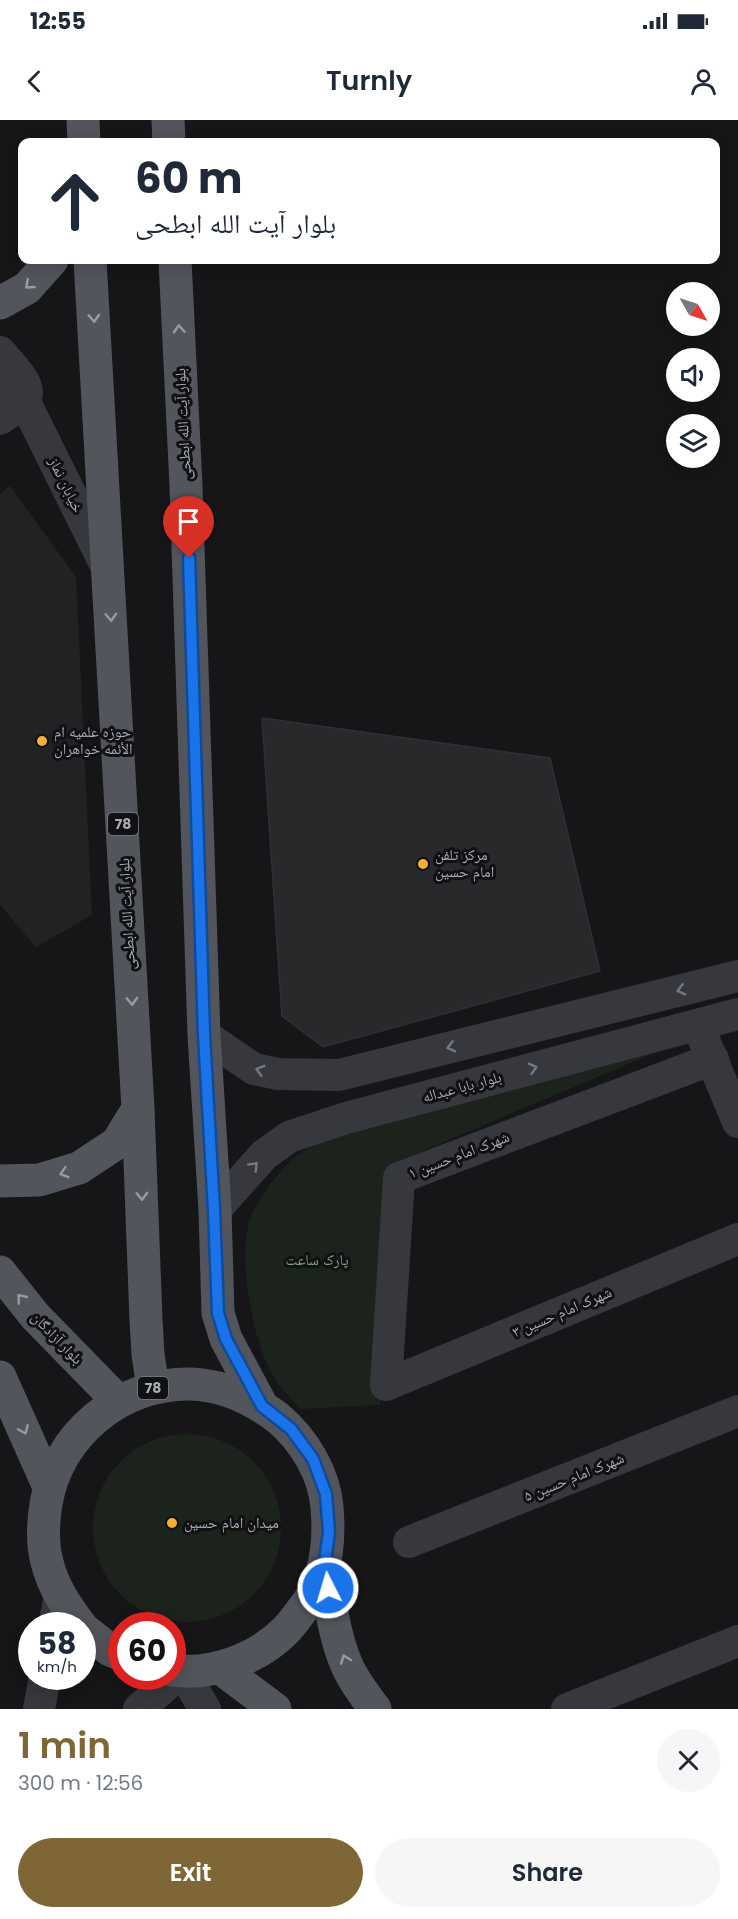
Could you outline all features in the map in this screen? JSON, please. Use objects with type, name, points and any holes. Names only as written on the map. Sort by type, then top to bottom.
[{"type":"main road","points":[[83,120],[84,138]]},
{"type":"main road","points":[[168,120],[170,138]]},
{"type":"main road","points":[[0,303],[27,288],[48,264]]},
{"type":"main road","name":"بلوار آیت الله ابطحی","points":[[90,264],[138,1110],[146,1320],[153,1388]]},
{"type":"main road","name":"بلوار آیت الله ابطحی","points":[[175,264],[187,498],[204,1035],[218,1313],[226,1339],[262,1406]]},
{"type":"main road","points":[[0,1181],[39,1180],[79,1168],[117,1143],[138,1110]]},
{"type":"main road","name":"بلوار آزادگان","points":[[0,1272],[35,1316],[118,1401]]},
{"type":"main road","points":[[0,1377],[49,1487]]},
{"type":"main road","name":"78","points":[[57,1611],[46,1561],[43,1524],[49,1487],[64,1453],[88,1424],[118,1401],[153,1388],[191,1384],[228,1390],[262,1406],[291,1429],[313,1459],[326,1494],[329,1532],[324,1569],[308,1603],[284,1632],[254,1654],[219,1667],[186,1670]]},
{"type":"main road","name":"78","points":[[324,1569],[340,1645],[348,1669],[375,1709]]},
{"type":"main road","name":"78","points":[[96,1638],[108,1648]]},
{"type":"main road","points":[[219,1667],[275,1709]]},
{"type":"street","name":"خیابان نماز","points":[[0,352],[25,382],[27,395],[12,390]]},
{"type":"street","name":"خیابان نماز","points":[[12,390],[108,570]]},
{"type":"street","points":[[0,419],[12,390]]},
{"type":"street","points":[[204,1035],[236,1059],[254,1069],[278,1074],[339,1075],[738,976]]},
{"type":"street","name":"بلوار بابا عبداله","points":[[214,1210],[264,1155],[289,1137],[346,1118],[738,1014]]},
{"type":"street","points":[[697,1025],[738,1122]]},
{"type":"street","name":"شهرک امام حسین ۱","points":[[386,1385],[399,1178],[712,1059]]},
{"type":"street","points":[[339,1075],[346,1118]]},
{"type":"street","name":"شهرک امام حسین ۳","points":[[386,1385],[738,1239]]},
{"type":"street","name":"شهرک امام حسین ۵","points":[[409,1542],[738,1411]]},
{"type":"street","points":[[567,1709],[738,1641]]},
{"type":"street","points":[[186,1683],[205,1709]]},
{"type":"street","points":[[39,1709],[43,1690]]},
{"type":"street","points":[[139,1709],[158,1690]]},
{"type":"shaded area","name":"حوزه علمیه ام الأئمه خواهران","points":[[10,486],[76,577],[92,915],[36,947],[0,905],[0,494]]},
{"type":"green space","name":"پارک ساعت","points":[[678,1043],[394,1163],[380,1405],[300,1409],[274,1378],[264,1358],[253,1320],[246,1278],[246,1238],[249,1222],[256,1206],[287,1164],[318,1144],[364,1128]]},
{"type":"green space","points":[[187,1434],[223,1441],[239,1450],[253,1462],[265,1476],[274,1492],[280,1519],[279,1546],[274,1564],[265,1580],[253,1594],[239,1606],[223,1615],[187,1622],[186,1612],[145,1612],[121,1594],[109,1580],[100,1564],[93,1528],[100,1492],[109,1476],[121,1462],[135,1450],[151,1441]]},
{"type":"building","name":"مرکز تلفن امام حسین","points":[[262,718],[550,758],[600,971],[323,1047],[282,1016]]},
{"type":"place","name":"حوزه علمیه ام الأئمه خواهران","points":[[42,741]]},
{"type":"place","name":"مرکز تلفن امام حسین","points":[[423,864]]},
{"type":"place","name":"میدان امام حسین","points":[[172,1523]]},
{"type":"route","points":[[189,558],[204,1035],[218,1313],[226,1339],[262,1406],[291,1429],[313,1459],[326,1494],[329,1532],[324,1569],[328,1588]]}]
